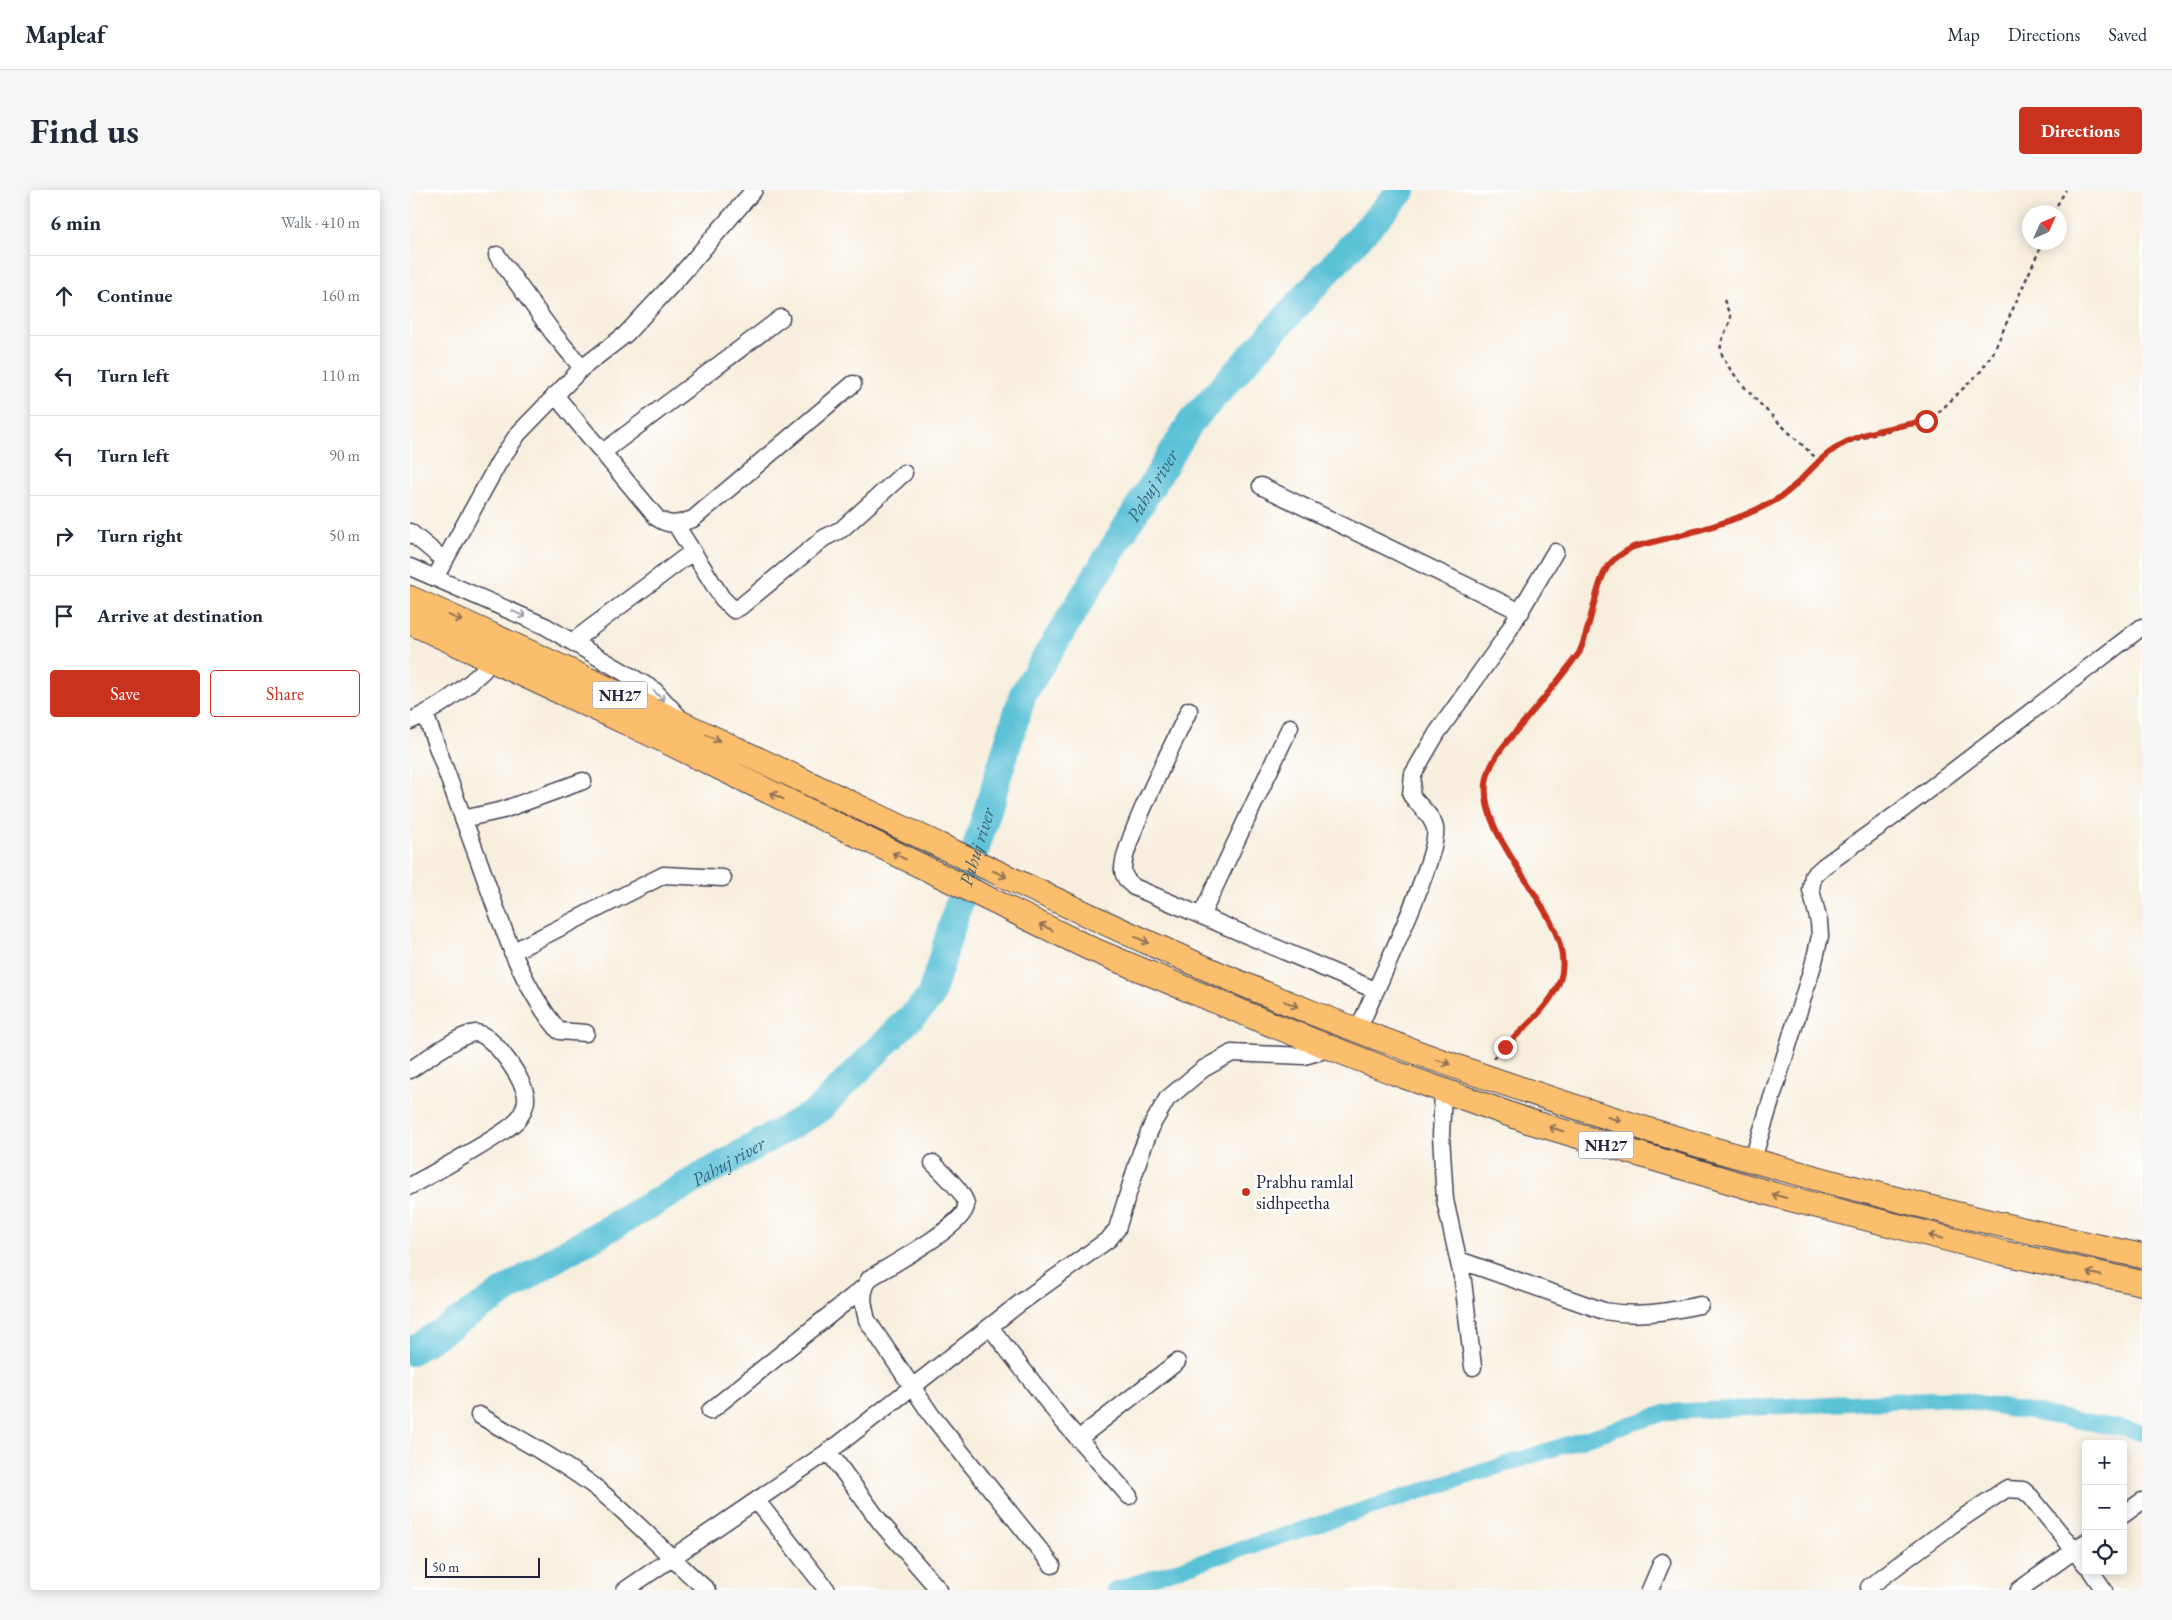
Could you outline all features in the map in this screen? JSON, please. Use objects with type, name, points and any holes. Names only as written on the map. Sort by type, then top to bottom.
[{"type":"highway","name":"NH27","points":[[410,598],[621,708],[655,736],[820,818],[1090,948],[1332,1048],[1444,1091],[1538,1124],[1776,1195],[2002,1253],[2142,1283]]},
{"type":"highway","name":"NH27","points":[[410,622],[621,708],[688,726],[1098,920],[1233,980],[1478,1075],[1752,1162],[2022,1230],[2142,1256]]},
{"type":"street","points":[[435,578],[508,448],[534,416],[582,368],[626,334],[680,277],[754,190]]},
{"type":"street","points":[[497,255],[553,333],[582,368]]},
{"type":"street","points":[[603,452],[781,318]]},
{"type":"street","points":[[555,395],[657,518],[666,524],[676,525],[693,519],[852,384]]},
{"type":"street","points":[[676,525],[728,607],[734,610],[740,608],[824,538],[842,529],[904,473]]},
{"type":"street","points":[[1261,486],[1521,612]]},
{"type":"street","points":[[410,532],[444,561]]},
{"type":"street","points":[[572,642],[692,552]]},
{"type":"street","points":[[1358,1030],[1411,910],[1432,848],[1436,829],[1430,817],[1410,795],[1413,774],[1437,734],[1521,612],[1555,552]]},
{"type":"street","points":[[410,567],[545,626],[654,690],[688,726]]},
{"type":"street","points":[[1752,1162],[1799,1015],[1820,936],[1819,922],[1811,890],[1813,876],[2142,627]]},
{"type":"street","points":[[410,635],[573,711],[655,736]]},
{"type":"street","points":[[484,670],[459,694],[417,718],[463,819],[512,952],[540,1007],[559,1031],[586,1033]]},
{"type":"street","points":[[1190,710],[1144,807],[1128,848],[1123,872],[1126,880],[1134,887],[1375,990]]},
{"type":"street","points":[[1201,916],[1290,727]]},
{"type":"street","points":[[463,819],[504,810],[583,781]]},
{"type":"street","points":[[512,952],[664,875],[723,878]]},
{"type":"street","points":[[410,1070],[463,1038],[476,1033],[490,1039],[508,1062],[524,1087],[526,1100],[519,1120],[491,1139],[410,1186]]},
{"type":"street","points":[[625,1590],[828,1451],[1109,1239],[1117,1229],[1153,1124],[1167,1099],[1203,1069],[1232,1053],[1304,1056],[1332,1048]]},
{"type":"street","points":[[1444,1091],[1442,1172],[1450,1227],[1459,1260],[1473,1367]]},
{"type":"street","points":[[710,1411],[863,1288],[870,1278],[951,1226],[965,1212],[966,1203],[962,1195],[933,1162]]},
{"type":"street","points":[[1459,1260],[1604,1311],[1628,1315],[1655,1314],[1700,1305]]},
{"type":"street","points":[[863,1288],[862,1302],[867,1320],[912,1388],[978,1475],[1052,1565]]},
{"type":"street","points":[[990,1327],[1078,1439],[1129,1496]]},
{"type":"street","points":[[1078,1439],[1177,1362]]},
{"type":"street","points":[[479,1415],[593,1486],[623,1510],[671,1559],[708,1590]]},
{"type":"street","points":[[828,1451],[881,1523],[938,1590]]},
{"type":"street","points":[[1869,1587],[1958,1520],[2006,1489],[2023,1490],[2080,1546],[2019,1590]]},
{"type":"street","points":[[757,1501],[827,1590]]},
{"type":"street","points":[[2127,1511],[2142,1501]]},
{"type":"street","points":[[1650,1590],[1662,1562]]},
{"type":"street","points":[[2093,1575],[2104,1590]]},
{"type":"path","points":[[2057,205],[2066,190]]},
{"type":"path","points":[[1478,1075],[1543,1007],[1558,983],[1562,963],[1562,955],[1547,917],[1495,827],[1486,797],[1487,779],[1492,765],[1503,746],[1579,653],[1587,636],[1604,574],[1613,561],[1633,547],[1740,518],[1777,500],[1829,452],[1852,440],[1929,420],[1943,410],[1981,370],[1993,353],[2039,250]]},
{"type":"path","points":[[1724,300],[1731,318],[1721,343],[1721,351],[1733,374],[1819,461]]},
{"type":"waterway","name":"Pahuj river","points":[[410,1352],[558,1257],[817,1111],[930,998],[1023,694],[1191,422],[1402,190]]},
{"type":"waterway","points":[[1114,1590],[1668,1412],[1951,1398],[2142,1432]]},
{"type":"place","name":"Prabhu ramlal sidhpeetha","points":[[1246,1192]]},
{"type":"route","points":[[1505,1047],[1543,1007],[1558,983],[1562,955],[1547,917],[1495,827],[1486,797],[1487,779],[1492,765],[1503,746],[1564,674],[1579,653],[1587,636],[1597,597],[1608,566],[1622,553],[1633,547],[1740,518],[1777,500],[1829,452],[1842,444],[1892,428],[1926,421]]}]
